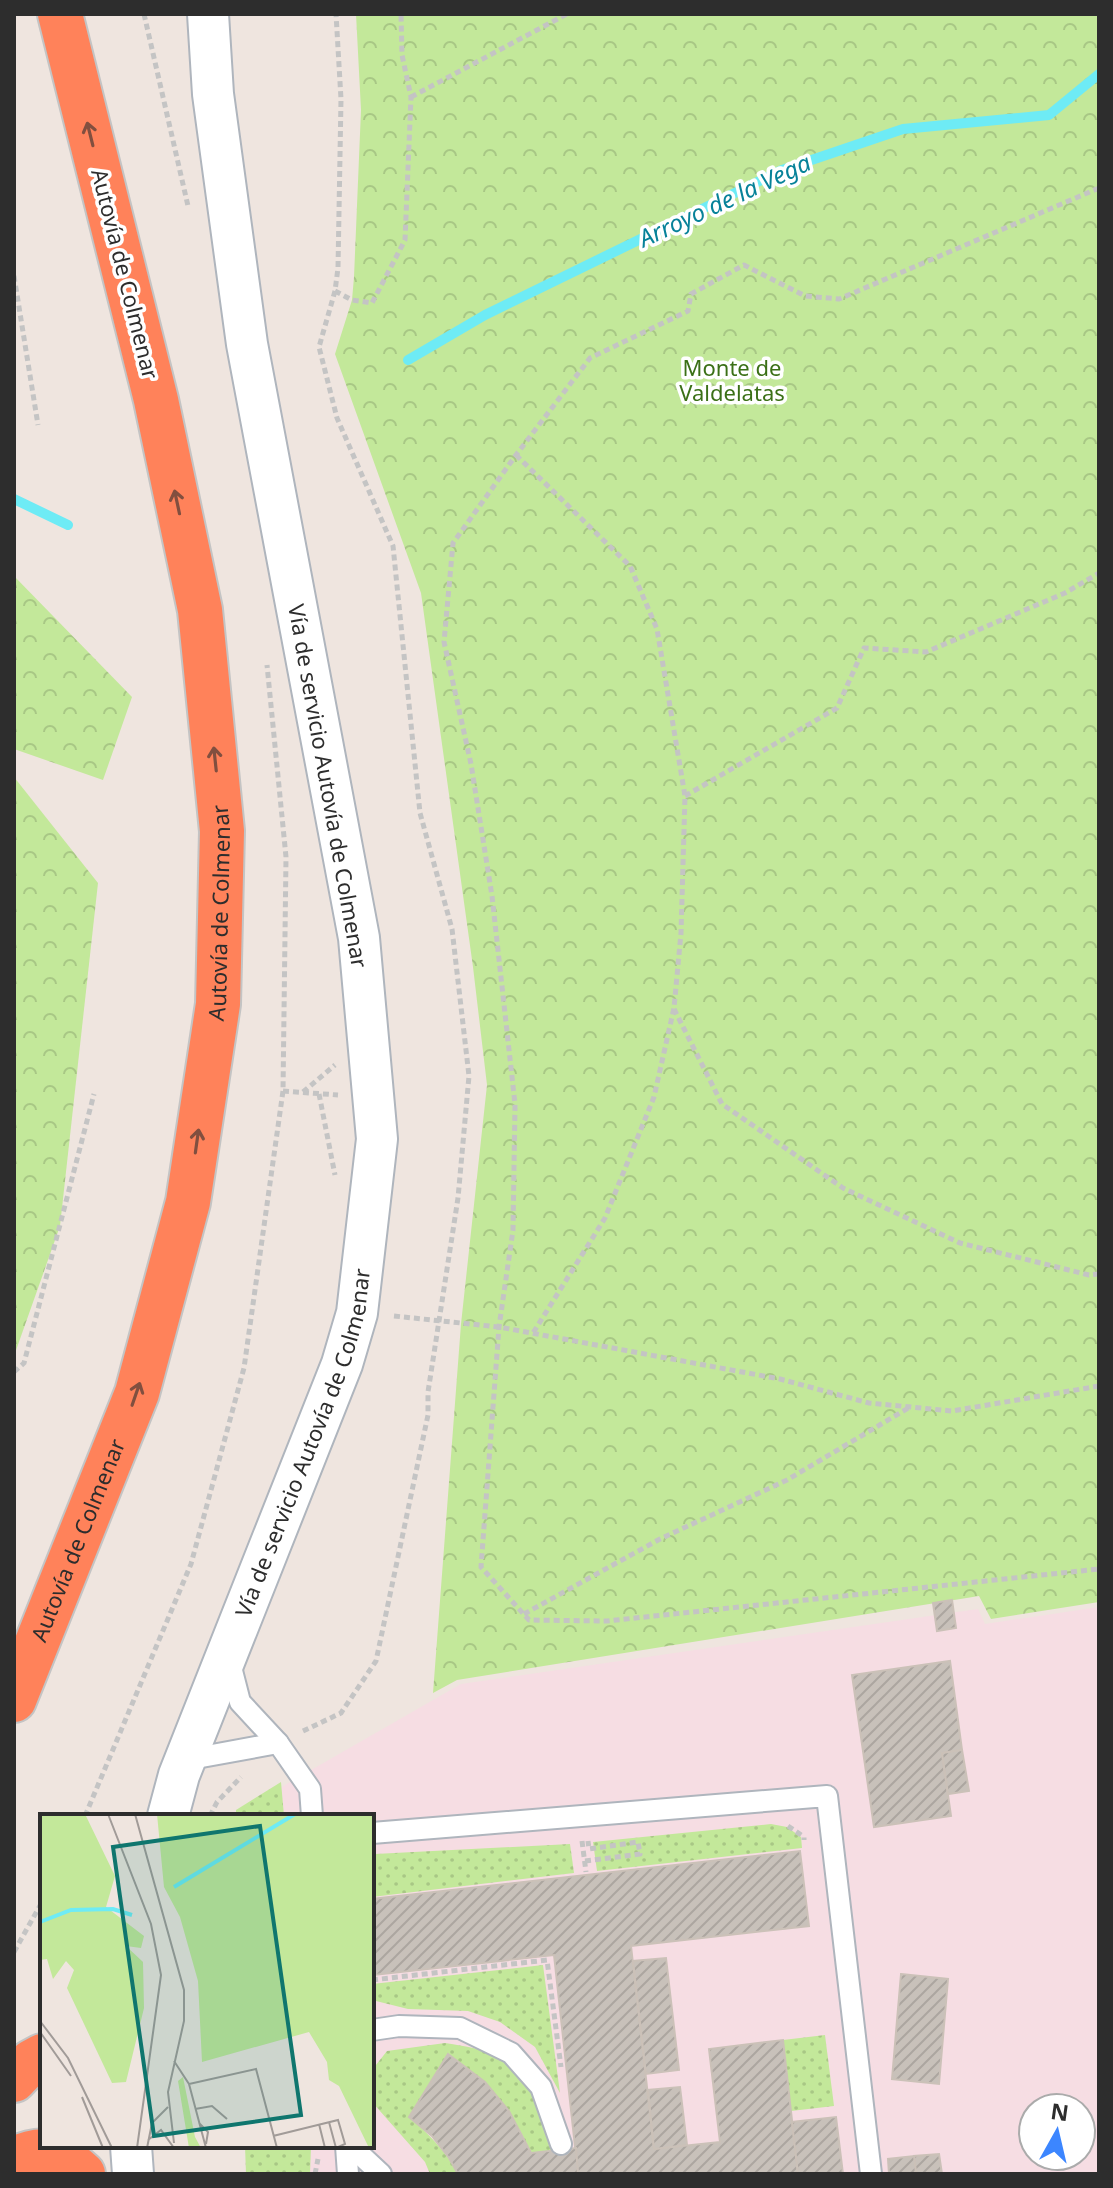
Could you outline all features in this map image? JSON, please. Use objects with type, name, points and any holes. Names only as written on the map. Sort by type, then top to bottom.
[{"type":"highway","name":"Autovía de Colmenar","points":[[14,1700],[137,1393],[188,1202],[218,1004],[219,973],[222,831],[200,610],[156,400],[60,14]]},
{"type":"highway","points":[[14,2080],[40,2057]]},
{"type":"highway","points":[[14,2159],[34,2150],[59,2154],[83,2174]]},
{"type":"street","name":"Vía de servicio Autovía de Colmenar","points":[[169,1814],[185,1760],[342,1364],[357,1313],[377,1139],[359,938],[247,344],[213,94],[208,14]]},
{"type":"street","points":[[131,2148],[133,2174]]},
{"type":"lane","points":[[227,1654],[240,1702],[278,1743],[310,1789],[312,1814]]},
{"type":"lane","points":[[185,1760],[278,1743]]},
{"type":"lane","points":[[374,1833],[827,1796],[871,2174]]},
{"type":"lane","points":[[374,2030],[399,2026],[460,2028],[511,2053],[541,2087],[561,2144]]},
{"type":"lane","points":[[348,2148],[348,2174]]},
{"type":"lane","points":[[350,2148],[381,2174]]},
{"type":"path","points":[[278,1743],[341,1713],[376,1661],[419,1464],[458,1198],[469,1076],[452,929],[420,813],[393,546],[337,418],[319,347],[335,291],[341,99],[336,14]]},
{"type":"path","points":[[335,291],[352,300],[372,303],[405,240],[411,97],[402,55],[401,14]]},
{"type":"path","points":[[411,97],[567,14]]},
{"type":"path","points":[[1099,188],[839,299],[805,296],[744,265],[691,294],[688,311],[590,358],[453,543],[444,642],[476,793],[492,896],[515,1104],[513,1230],[499,1327],[481,1567],[529,1620],[607,1621],[1099,1569]]},
{"type":"path","points":[[14,276],[38,425]]},
{"type":"path","points":[[516,455],[630,566],[657,629],[685,796],[681,933],[674,1008],[654,1097],[605,1218],[533,1333]]},
{"type":"path","points":[[685,796],[837,708],[864,648],[926,652],[1065,593],[1099,573]]},
{"type":"path","points":[[674,1008],[722,1104],[843,1188],[960,1243],[1089,1275],[1099,1274]]},
{"type":"path","points":[[283,1091],[373,1097]]},
{"type":"path","points":[[14,1372],[24,1363],[94,1094]]},
{"type":"path","points":[[357,1313],[499,1327],[780,1379],[869,1403],[952,1411],[1099,1386]]},
{"type":"path","points":[[524,1614],[660,1539],[787,1480],[910,1407]]},
{"type":"path","points":[[779,1824],[804,1837],[806,1852]]},
{"type":"path","points":[[585,1861],[640,1854],[638,1842],[586,1848],[585,1861],[586,1872]]},
{"type":"path","points":[[14,1952],[40,1906]]},
{"type":"path","points":[[374,1980],[547,1960],[563,2081]]},
{"type":"path","points":[[315,2174],[317,2148]]},
{"type":"shaded area","points":[[1099,1607],[1099,2174],[254,2174],[252,2148],[374,2148],[374,1814],[238,1812],[461,1684],[978,1609],[985,1624]]},
{"type":"green space","name":"Monte de Valdelatas","points":[[356,14],[1099,14],[1099,1602],[991,1619],[979,1596],[457,1680],[433,1693],[461,1324],[487,1085],[421,593],[335,354],[352,300],[354,277],[361,110]]},
{"type":"green space","points":[[14,576],[132,697],[103,780],[14,749]]},
{"type":"green space","points":[[14,777],[98,883],[60,1226],[14,1356]]},
{"type":"green space","points":[[281,1782],[284,1814],[236,1814],[236,1810]]},
{"type":"green space","points":[[771,1824],[787,1827],[801,1837],[802,1848],[597,1871],[593,1842]]},
{"type":"green space","points":[[570,1844],[574,1873],[374,1897],[375,1854]]},
{"type":"green space","points":[[543,1965],[560,2093],[535,2047],[500,2022],[468,2011],[408,2009],[374,2000],[374,1984]]},
{"type":"green space","points":[[825,2035],[834,2106],[791,2111],[783,2040]]},
{"type":"green space","points":[[445,2043],[473,2048],[500,2058],[520,2076],[535,2099],[552,2151],[531,2153],[516,2123],[497,2097],[448,2054],[409,2117],[436,2143],[458,2174],[430,2174],[425,2162],[374,2104],[374,2067],[387,2051]]},
{"type":"green space","points":[[245,2148],[311,2148],[310,2174],[246,2174]]},
{"type":"building","points":[[952,1600],[956,1628],[937,1631],[933,1603]]},
{"type":"building","points":[[950,1661],[962,1750],[942,1753],[951,1816],[874,1827],[852,1675]]},
{"type":"building","points":[[962,1750],[969,1791],[948,1794],[942,1753]]},
{"type":"building","points":[[800,1851],[809,1926],[631,1946],[654,2149],[720,2142],[709,2049],[783,2040],[798,2174],[578,2174],[554,1955],[374,1975],[374,1899]]},
{"type":"building","points":[[666,1958],[679,2070],[646,2074],[633,1961]]},
{"type":"building","points":[[901,1974],[948,1979],[939,2084],[892,2079]]},
{"type":"building","points":[[448,2054],[485,2082],[509,2111],[531,2153],[576,2148],[578,2174],[458,2174],[432,2136],[409,2117]]},
{"type":"building","points":[[680,2087],[687,2145],[654,2149],[648,2090]]},
{"type":"building","points":[[836,2117],[843,2174],[798,2174],[792,2122]]},
{"type":"building","points":[[939,2154],[942,2174],[916,2174],[914,2156]]},
{"type":"building","points":[[914,2156],[916,2174],[889,2174],[888,2159]]},
{"type":"waterway","name":"Arroyo de la Vega","points":[[408,360],[485,315],[782,170],[903,129],[1049,115],[1099,74]]},
{"type":"waterway","points":[[14,499],[68,525]]}]
